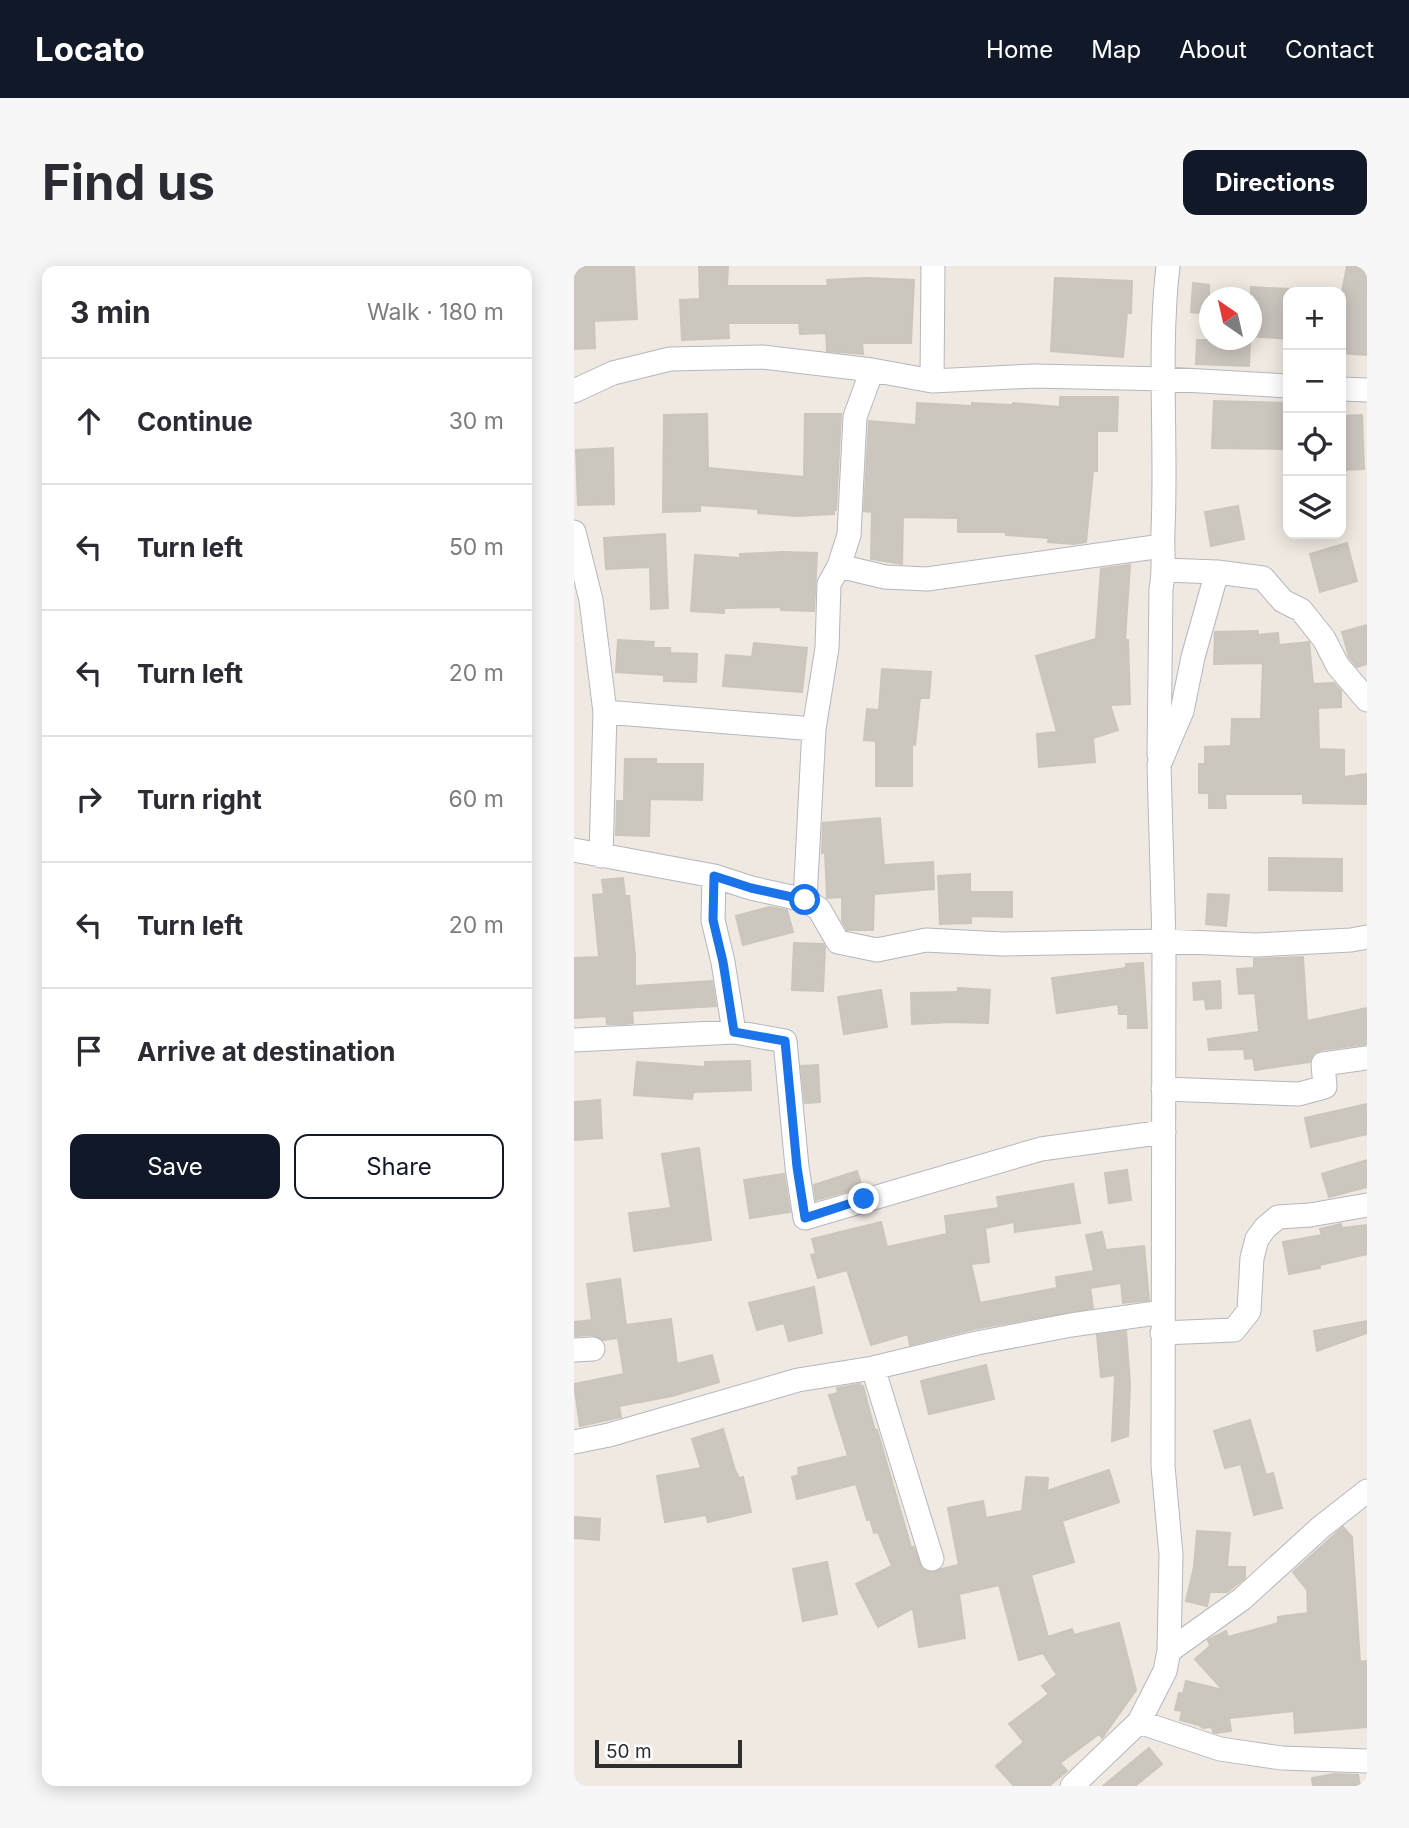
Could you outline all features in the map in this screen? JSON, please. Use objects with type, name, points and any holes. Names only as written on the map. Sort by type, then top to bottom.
[{"type":"street","points":[[932,381],[933,266]]},
{"type":"street","points":[[1072,1786],[1139,1722],[1165,1671],[1169,1651],[1171,1555],[1163,1466],[1164,941],[1158,765],[1161,589],[1165,570],[1162,547],[1165,379],[1163,309],[1168,266]]},
{"type":"street","points":[[574,391],[613,373],[670,359],[762,357],[872,370],[932,381],[1034,376],[1165,379],[1283,386]]},
{"type":"street","points":[[805,900],[814,729],[827,648],[829,584],[839,566],[849,535],[855,417],[872,370]]},
{"type":"street","points":[[1346,389],[1367,390]]},
{"type":"street","points":[[574,532],[591,600],[605,712],[601,856]]},
{"type":"street","points":[[839,566],[885,577],[927,579],[1162,547]]},
{"type":"street","points":[[1165,570],[1217,572],[1263,578],[1283,601],[1301,610],[1324,639],[1338,666],[1367,700]]},
{"type":"street","points":[[1158,765],[1182,711],[1217,572]]},
{"type":"street","points":[[605,712],[814,729]]},
{"type":"street","points":[[574,850],[714,876],[751,888],[805,900],[820,909],[838,942],[877,950],[926,940],[1002,944],[1164,941],[1256,945],[1351,940],[1367,936]]},
{"type":"street","points":[[714,876],[713,920],[734,1032]]},
{"type":"street","points":[[574,1040],[734,1032],[785,1041],[797,1167],[805,1218],[1041,1149],[1164,1132]]},
{"type":"street","points":[[1163,1089],[1299,1094],[1325,1087],[1323,1064],[1367,1058]]},
{"type":"street","points":[[574,1442],[609,1435],[798,1380],[873,1368],[977,1343],[1071,1325],[1162,1323],[1234,1330],[1249,1311],[1252,1258],[1257,1240],[1265,1228],[1279,1217],[1310,1215],[1367,1205]]},
{"type":"street","points":[[873,1368],[932,1559]]},
{"type":"street","points":[[1169,1651],[1242,1599],[1321,1527],[1367,1492]]},
{"type":"street","points":[[1139,1722],[1220,1749],[1282,1758],[1367,1761]]},
{"type":"building","points":[[574,266],[634,266],[637,319],[594,321],[595,348],[574,349]]},
{"type":"building","points":[[699,266],[728,266],[727,286],[828,286],[827,280],[866,278],[914,280],[911,343],[862,343],[863,354],[827,351],[826,333],[800,334],[799,323],[728,323],[729,338],[682,340],[680,300],[700,299]]},
{"type":"building","points":[[1347,266],[1367,266],[1367,355],[1346,353],[1346,287],[1343,287]]},
{"type":"building","points":[[1055,278],[1132,281],[1131,313],[1127,313],[1123,357],[1051,351]]},
{"type":"building","points":[[1193,283],[1209,285],[1199,287],[1199,313],[1191,312]]},
{"type":"building","points":[[1262,288],[1283,289],[1283,339],[1262,337]]},
{"type":"building","points":[[1197,340],[1199,350],[1250,350],[1249,366],[1196,364]]},
{"type":"building","points":[[1060,397],[1118,397],[1117,431],[1097,431],[1097,471],[1093,471],[1086,542],[1048,542],[1049,538],[1006,535],[1006,532],[958,532],[958,518],[903,517],[902,564],[871,559],[872,512],[864,511],[869,421],[916,425],[917,403],[972,406],[972,403],[1013,403],[1060,407]]},
{"type":"building","points":[[1214,401],[1283,403],[1283,449],[1212,448]]},
{"type":"building","points":[[707,414],[708,468],[804,477],[805,414],[841,414],[834,514],[795,516],[758,513],[758,509],[700,505],[700,511],[663,512],[664,415]]},
{"type":"building","points":[[1362,415],[1364,469],[1346,470],[1346,416]]},
{"type":"building","points":[[613,448],[614,504],[578,505],[576,450]]},
{"type":"building","points":[[1238,506],[1244,539],[1211,546],[1205,512]]},
{"type":"building","points":[[665,534],[668,608],[651,609],[650,567],[606,569],[604,538]]},
{"type":"building","points":[[1347,543],[1357,581],[1320,592],[1310,554]]},
{"type":"building","points":[[817,553],[814,611],[781,610],[781,607],[724,608],[724,613],[691,611],[695,555],[740,558],[740,554]]},
{"type":"building","points":[[1130,565],[1125,640],[1128,640],[1130,704],[1110,705],[1118,730],[1093,738],[1095,762],[1039,767],[1037,734],[1057,732],[1036,656],[1096,639],[1101,569]]},
{"type":"building","points":[[1367,625],[1367,664],[1357,667],[1349,657],[1342,632]]},
{"type":"building","points":[[1258,631],[1258,635],[1278,633],[1279,645],[1309,642],[1313,684],[1334,683],[1341,691],[1341,707],[1318,708],[1319,749],[1344,750],[1344,777],[1367,774],[1367,804],[1303,803],[1303,794],[1225,794],[1226,808],[1209,808],[1209,793],[1199,793],[1199,764],[1205,764],[1205,747],[1231,746],[1232,719],[1261,719],[1263,663],[1214,664],[1215,632]]},
{"type":"building","points":[[618,640],[654,642],[653,648],[670,648],[670,653],[697,654],[696,682],[664,681],[664,675],[616,672]]},
{"type":"building","points":[[754,643],[807,648],[802,692],[723,686],[726,655],[752,657]]},
{"type":"building","points":[[882,669],[931,672],[929,698],[920,698],[915,745],[912,744],[912,786],[876,786],[876,741],[864,740],[867,709],[879,710]]},
{"type":"building","points":[[625,759],[656,759],[656,764],[703,764],[702,800],[650,799],[649,836],[616,835],[617,801],[624,801]]},
{"type":"building","points":[[880,818],[884,865],[933,862],[934,889],[874,894],[873,930],[847,930],[842,921],[842,897],[827,898],[825,852],[822,853],[823,823]]},
{"type":"building","points":[[1269,858],[1342,859],[1342,891],[1269,890]]},
{"type":"building","points":[[970,874],[970,892],[1012,892],[1012,917],[971,916],[971,923],[940,924],[938,876]]},
{"type":"building","points":[[623,878],[625,896],[629,896],[635,986],[712,981],[716,1006],[632,1011],[633,1023],[622,1024],[607,1024],[606,1016],[574,1018],[574,958],[599,957],[593,895],[604,894],[602,880]]},
{"type":"building","points":[[1208,894],[1229,895],[1226,926],[1206,924]]},
{"type":"building","points":[[770,907],[787,910],[793,932],[743,945],[736,916]]},
{"type":"building","points":[[794,943],[823,944],[825,947],[823,991],[792,990]]},
{"type":"building","points":[[1303,957],[1307,1021],[1367,1008],[1367,1044],[1321,1050],[1314,1053],[1309,1062],[1255,1070],[1253,1058],[1245,1059],[1244,1049],[1209,1050],[1208,1039],[1259,1032],[1255,993],[1239,994],[1237,969],[1254,968],[1254,959]]},
{"type":"building","points":[[1143,963],[1147,1028],[1128,1028],[1128,1014],[1119,1014],[1118,1004],[1057,1013],[1052,978],[1126,968],[1126,964]]},
{"type":"building","points":[[1220,981],[1221,1008],[1206,1009],[1205,999],[1194,1000],[1193,983]]},
{"type":"building","points":[[958,988],[990,990],[988,1023],[912,1024],[911,993],[958,992]]},
{"type":"building","points":[[881,990],[887,1027],[844,1034],[838,997]]},
{"type":"building","points":[[750,1061],[751,1090],[693,1092],[692,1099],[634,1095],[637,1062],[705,1067],[705,1062]]},
{"type":"building","points":[[818,1065],[820,1102],[805,1103],[801,1066]]},
{"type":"building","points":[[600,1100],[602,1138],[574,1140],[574,1102]]},
{"type":"building","points":[[1367,1104],[1367,1134],[1311,1147],[1305,1118]]},
{"type":"building","points":[[699,1148],[711,1240],[634,1251],[629,1213],[671,1208],[662,1154]]},
{"type":"building","points":[[1367,1160],[1367,1187],[1329,1197],[1322,1174]]},
{"type":"building","points":[[1127,1170],[1131,1200],[1109,1203],[1105,1173]]},
{"type":"building","points":[[857,1171],[862,1187],[816,1200],[814,1185]]},
{"type":"building","points":[[784,1174],[790,1212],[750,1218],[744,1180]]},
{"type":"building","points":[[1073,1184],[1080,1223],[1015,1232],[1014,1222],[985,1228],[989,1262],[971,1264],[980,1303],[1057,1288],[1056,1277],[1094,1271],[1086,1235],[1102,1232],[1106,1250],[1144,1246],[1149,1300],[1123,1303],[1121,1283],[1090,1288],[1093,1308],[974,1329],[910,1345],[908,1334],[871,1345],[847,1270],[818,1278],[811,1255],[816,1254],[812,1239],[881,1222],[887,1247],[947,1234],[945,1216],[999,1208],[997,1197]]},
{"type":"building","points":[[1341,1224],[1342,1228],[1367,1225],[1367,1254],[1289,1274],[1283,1242],[1322,1235],[1320,1229]]},
{"type":"building","points":[[620,1279],[626,1325],[671,1319],[677,1364],[712,1355],[719,1382],[672,1396],[619,1406],[621,1417],[580,1426],[574,1384],[624,1374],[618,1338],[603,1340],[593,1335],[574,1336],[574,1322],[592,1320],[587,1284]]},
{"type":"building","points":[[814,1287],[822,1333],[789,1341],[784,1323],[757,1330],[749,1303]]},
{"type":"building","points":[[1367,1321],[1367,1333],[1317,1351],[1314,1331]]},
{"type":"building","points":[[1126,1331],[1130,1384],[1128,1436],[1112,1441],[1115,1375],[1101,1377],[1097,1335]]},
{"type":"building","points":[[986,1365],[994,1399],[929,1414],[921,1381]]},
{"type":"building","points":[[860,1384],[863,1386],[875,1431],[877,1430],[911,1547],[914,1547],[922,1569],[928,1572],[959,1565],[948,1508],[983,1501],[986,1518],[1022,1511],[1026,1477],[1048,1478],[1047,1491],[1109,1470],[1119,1502],[1062,1521],[1074,1562],[1031,1575],[1048,1637],[1072,1629],[1074,1635],[1119,1623],[1136,1690],[1102,1738],[1099,1734],[1060,1763],[1067,1771],[1049,1786],[1014,1786],[996,1766],[1024,1742],[1009,1724],[1049,1694],[1042,1686],[1057,1675],[1043,1653],[1019,1660],[999,1585],[959,1594],[965,1638],[919,1647],[913,1608],[878,1627],[856,1584],[892,1566],[878,1532],[874,1533],[870,1519],[867,1520],[856,1484],[797,1499],[792,1477],[799,1475],[798,1468],[848,1456],[829,1395],[838,1393],[837,1388]]},
{"type":"building","points":[[1250,1420],[1266,1475],[1273,1473],[1282,1508],[1254,1515],[1241,1464],[1225,1468],[1214,1431]]},
{"type":"building","points":[[723,1429],[735,1470],[739,1478],[743,1477],[751,1512],[708,1522],[706,1515],[665,1522],[657,1476],[701,1468],[692,1439]]},
{"type":"building","points":[[574,1517],[600,1519],[599,1540],[574,1538]]},
{"type":"building","points":[[1343,1527],[1352,1537],[1360,1662],[1367,1661],[1367,1727],[1295,1733],[1294,1711],[1229,1718],[1231,1731],[1216,1733],[1212,1727],[1203,1728],[1180,1720],[1182,1711],[1175,1710],[1179,1693],[1183,1694],[1186,1681],[1223,1690],[1195,1659],[1210,1646],[1208,1640],[1226,1631],[1228,1637],[1278,1623],[1278,1617],[1308,1613],[1307,1590],[1293,1572]]},
{"type":"building","points":[[1197,1531],[1230,1533],[1227,1567],[1245,1567],[1245,1578],[1227,1592],[1210,1592],[1207,1606],[1186,1601],[1194,1567]]},
{"type":"building","points":[[827,1562],[837,1614],[803,1621],[793,1569]]},
{"type":"building","points":[[1149,1748],[1162,1764],[1135,1786],[1103,1786]]},
{"type":"building","points":[[1334,1774],[1358,1775],[1360,1786],[1313,1786],[1312,1778]]},
{"type":"route","points":[[805,900],[751,888],[714,876],[713,920],[734,1032],[785,1041],[797,1167],[805,1218],[864,1199]]}]
